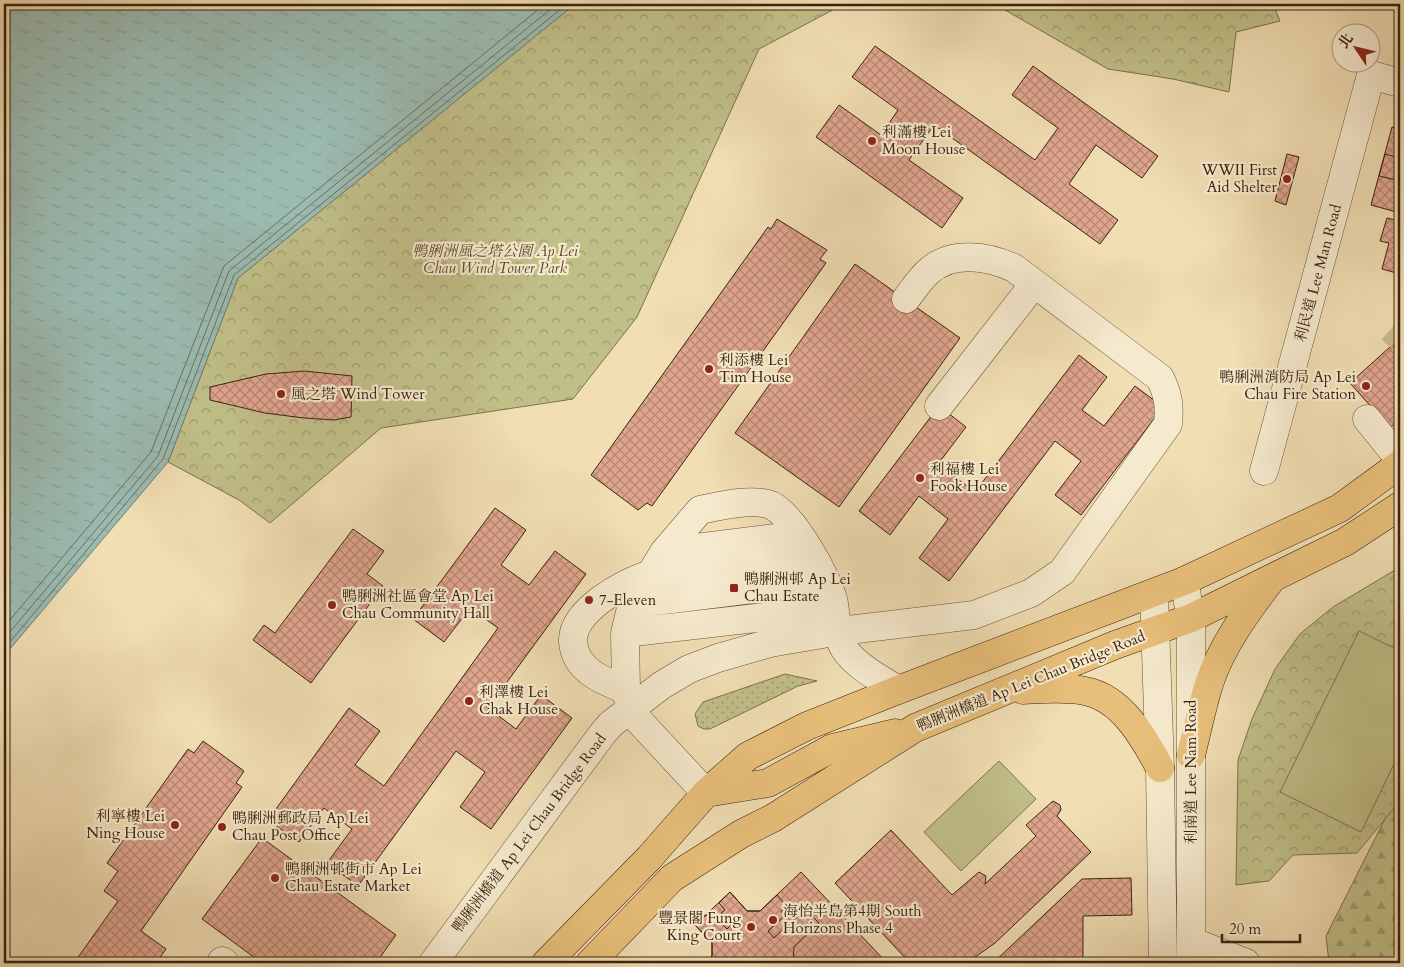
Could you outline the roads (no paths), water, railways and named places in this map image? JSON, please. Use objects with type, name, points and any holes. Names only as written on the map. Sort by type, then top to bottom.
[{"type":"main road","points":[[546,963],[649,858],[706,793],[748,756],[807,726],[1184,581],[1340,508],[1400,464]]},
{"type":"main road","name":"鴨脷洲橋道 Ap Lei Chau Bridge Road","points":[[590,963],[672,878],[741,834],[773,818],[915,728],[1192,618],[1345,542],[1400,506]]},
{"type":"main road","points":[[1191,755],[1209,684],[1223,650],[1270,579]]},
{"type":"main road","points":[[1008,690],[1054,688],[1086,691],[1111,702],[1147,743],[1160,768]]},
{"type":"main road","points":[[706,793],[768,783],[832,748],[915,728]]},
{"type":"street","name":"利民道 Lee Man Road","points":[[1264,471],[1371,74],[1400,83]]},
{"type":"street","points":[[625,633],[837,620],[974,615],[1030,593],[1062,572],[1168,424],[1170,407],[1167,393],[1160,378],[1014,268],[995,260],[976,257],[953,259],[929,270],[906,299]]},
{"type":"street","points":[[938,406],[1034,284]]},
{"type":"street","points":[[1367,419],[1400,460]]},
{"type":"street","points":[[628,699],[625,633],[632,604],[649,575],[682,529],[700,510],[752,503],[770,504],[798,535],[825,580],[834,603],[843,648],[865,668],[898,690]]},
{"type":"street","points":[[664,552],[798,535]]},
{"type":"street","points":[[706,793],[628,699],[601,681],[582,664],[573,651],[572,634],[579,621],[592,606],[610,593],[649,575],[798,535]]},
{"type":"street","points":[[632,604],[825,580]]},
{"type":"street","name":"利南道 Lee Nam Road","points":[[1184,581],[1192,618],[1191,952]]},
{"type":"street","name":"利南道 Lee Nam Road","points":[[1154,594],[1160,768],[1163,963]]},
{"type":"street","name":"鴨脷洲橋道 Ap Lei Chau Bridge Road","points":[[433,963],[628,699],[662,685],[689,669],[718,658],[770,643],[837,620]]},
{"type":"street","points":[[1191,952],[1246,963]]},
{"type":"street","points":[[221,963],[222,961],[225,963]]},
{"type":"water","points":[[4,4],[575,4],[238,278],[168,462],[4,656]]},
{"type":"tunnel","points":[[1391,329],[1400,337]]},
{"type":"place","name":"利滿樓 Lei Moon House","points":[[872,141]]},
{"type":"place","name":"WWII First Aid Shelter","points":[[1287,179]]},
{"type":"place","name":"利添樓 Lei Tim House","points":[[709,369]]},
{"type":"place","name":"鴨脷洲消防局 Ap Lei Chau Fire Station","points":[[1366,386]]},
{"type":"place","name":"風之塔 Wind Tower","points":[[281,394]]},
{"type":"place","name":"利福樓 Lei Fook House","points":[[920,478]]},
{"type":"place","name":"鴨脷洲邨 Ap Lei Chau Estate","points":[[734,588]]},
{"type":"place","name":"7-Eleven","points":[[589,600]]},
{"type":"place","name":"鴨脷洲社區會堂 Ap Lei Chau Community Hall","points":[[332,605]]},
{"type":"place","name":"利澤樓 Lei Chak House","points":[[469,701]]},
{"type":"place","name":"利寧樓 Lei Ning House","points":[[175,825]]},
{"type":"place","name":"鴨脷洲郵政局 Ap Lei Chau Post Office","points":[[222,827]]},
{"type":"place","name":"鴨脷洲邨街市 Ap Lei Chau Estate Market","points":[[275,878]]},
{"type":"place","name":"海怡半島第4期 South Horizons Phase 4","points":[[773,920]]},
{"type":"place","name":"豐景閣 Fung King Court","points":[[751,927]]},
{"type":"park label","name":"鴨脷洲風之塔公園 Ap Lei Chau Wind Tower Park","points":[[495,260]]}]
